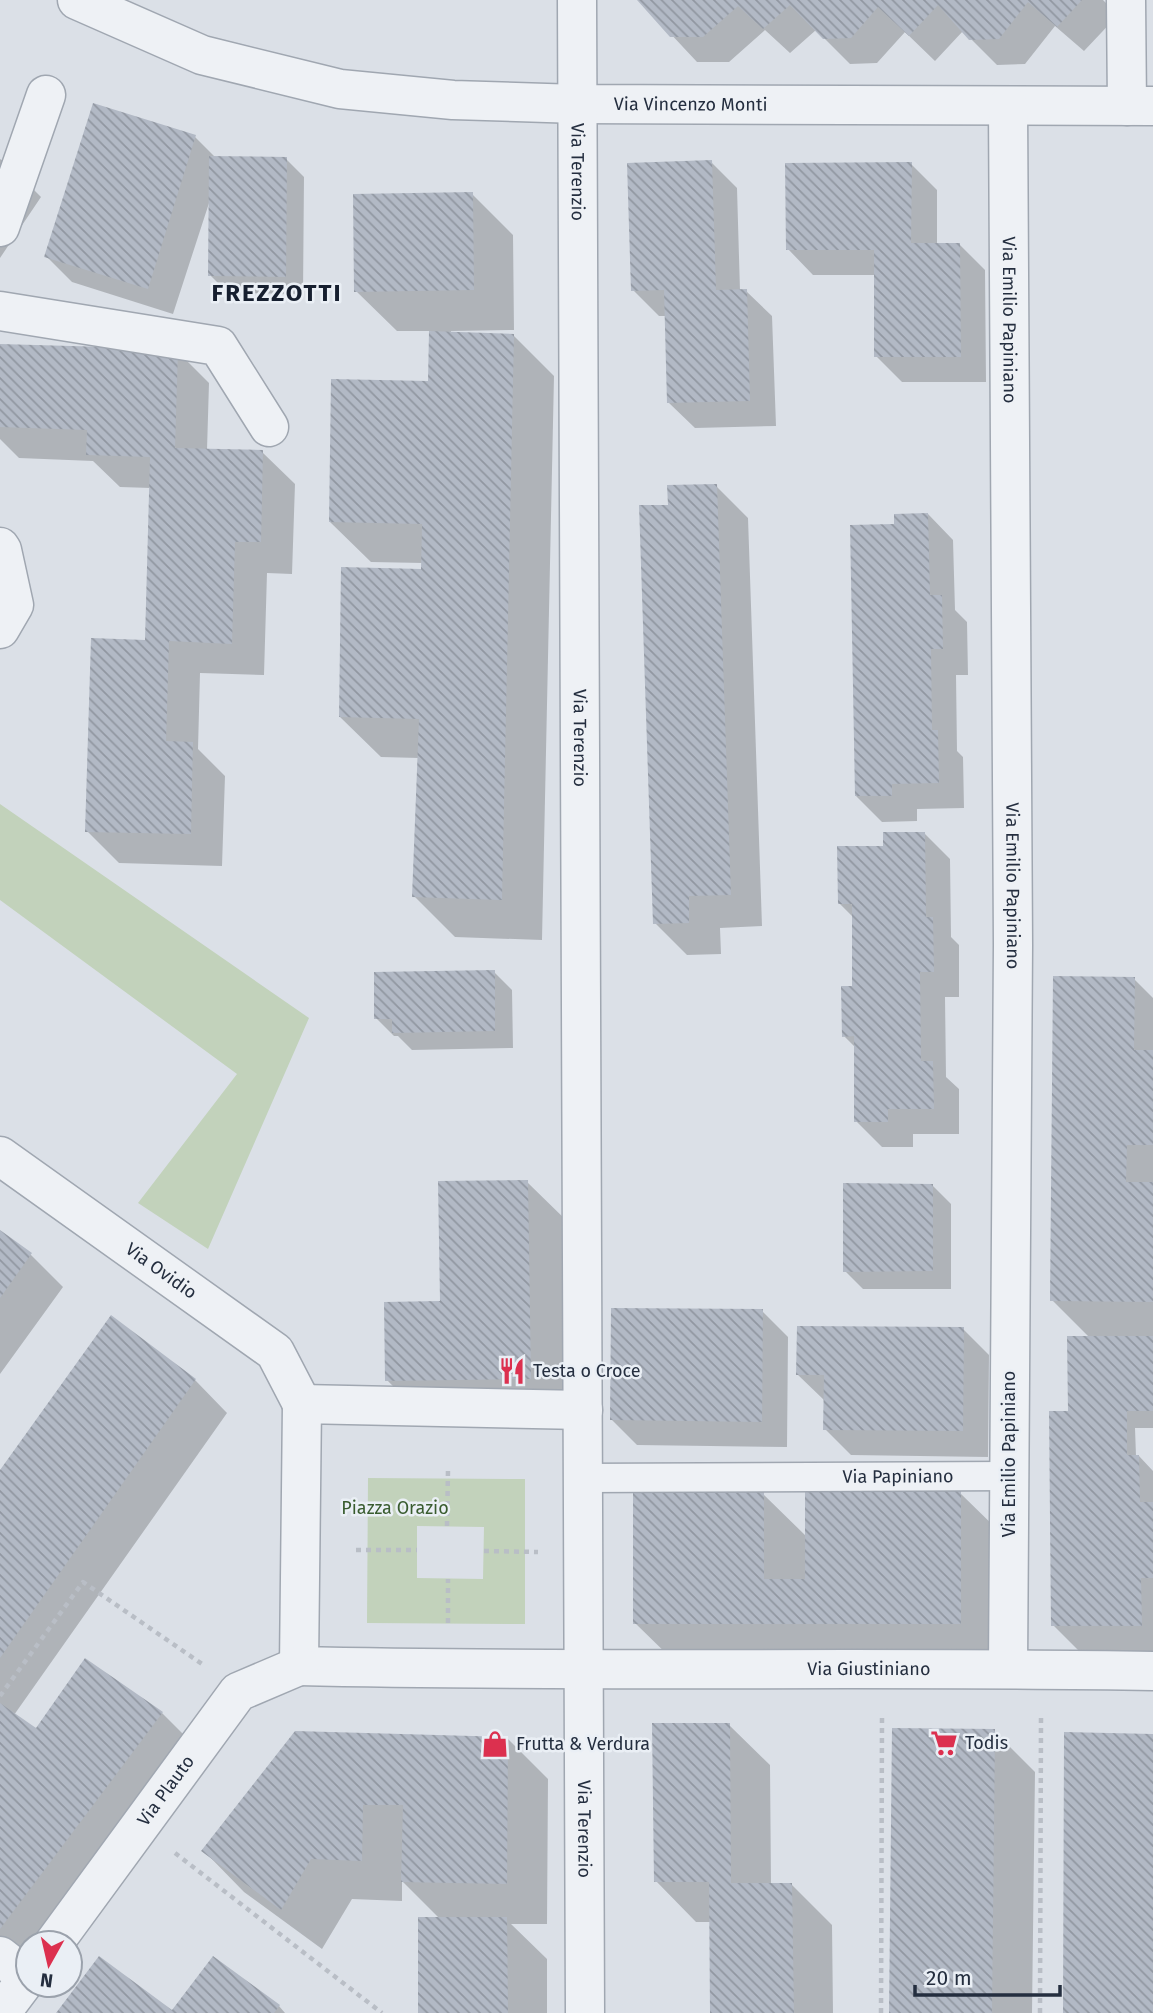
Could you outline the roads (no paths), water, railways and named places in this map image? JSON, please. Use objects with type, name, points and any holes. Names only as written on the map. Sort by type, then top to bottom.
[{"type":"street","name":"Via Vincenzo Monti","points":[[77,0],[202,55],[340,89],[453,100],[578,104],[1140,106]]},
{"type":"street","name":"Via Terenzio","points":[[577,0],[585,2013]]},
{"type":"street","points":[[1126,0],[1140,106]]},
{"type":"street","points":[[0,227],[46,95]]},
{"type":"street","name":"Via Emilio Papiniano","points":[[1008,106],[1013,945],[1008,1668]]},
{"type":"street","points":[[0,311],[218,346],[269,427]]},
{"type":"street","points":[[0,547],[14,605],[0,629]]},
{"type":"street","name":"Via Ovidio","points":[[0,1156],[275,1352],[302,1404]]},
{"type":"street","points":[[583,1410],[302,1404],[299,1667],[584,1669]]},
{"type":"street","name":"Via Plauto","points":[[64,1929],[239,1692],[299,1667]]},
{"type":"street","name":"Via Giustiniano","points":[[584,1669],[1008,1668],[1153,1671]]},
{"type":"street","points":[[0,1956],[14,1967]]},
{"type":"street","points":[[1,2013],[14,1996]]},
{"type":"lane","name":"Via Papiniano","points":[[583,1478],[1009,1476]]},
{"type":"place","name":"Testa o Croce","points":[[512,1371]]},
{"type":"place","name":"Todis","points":[[944,1743]]},
{"type":"place","name":"Frutta & Verdura","points":[[495,1744]]},
{"type":"district","name":"FREZZOTTI","points":[[277,293]]},
{"type":"park label","name":"Piazza Orazio","points":[[395,1508]]}]
